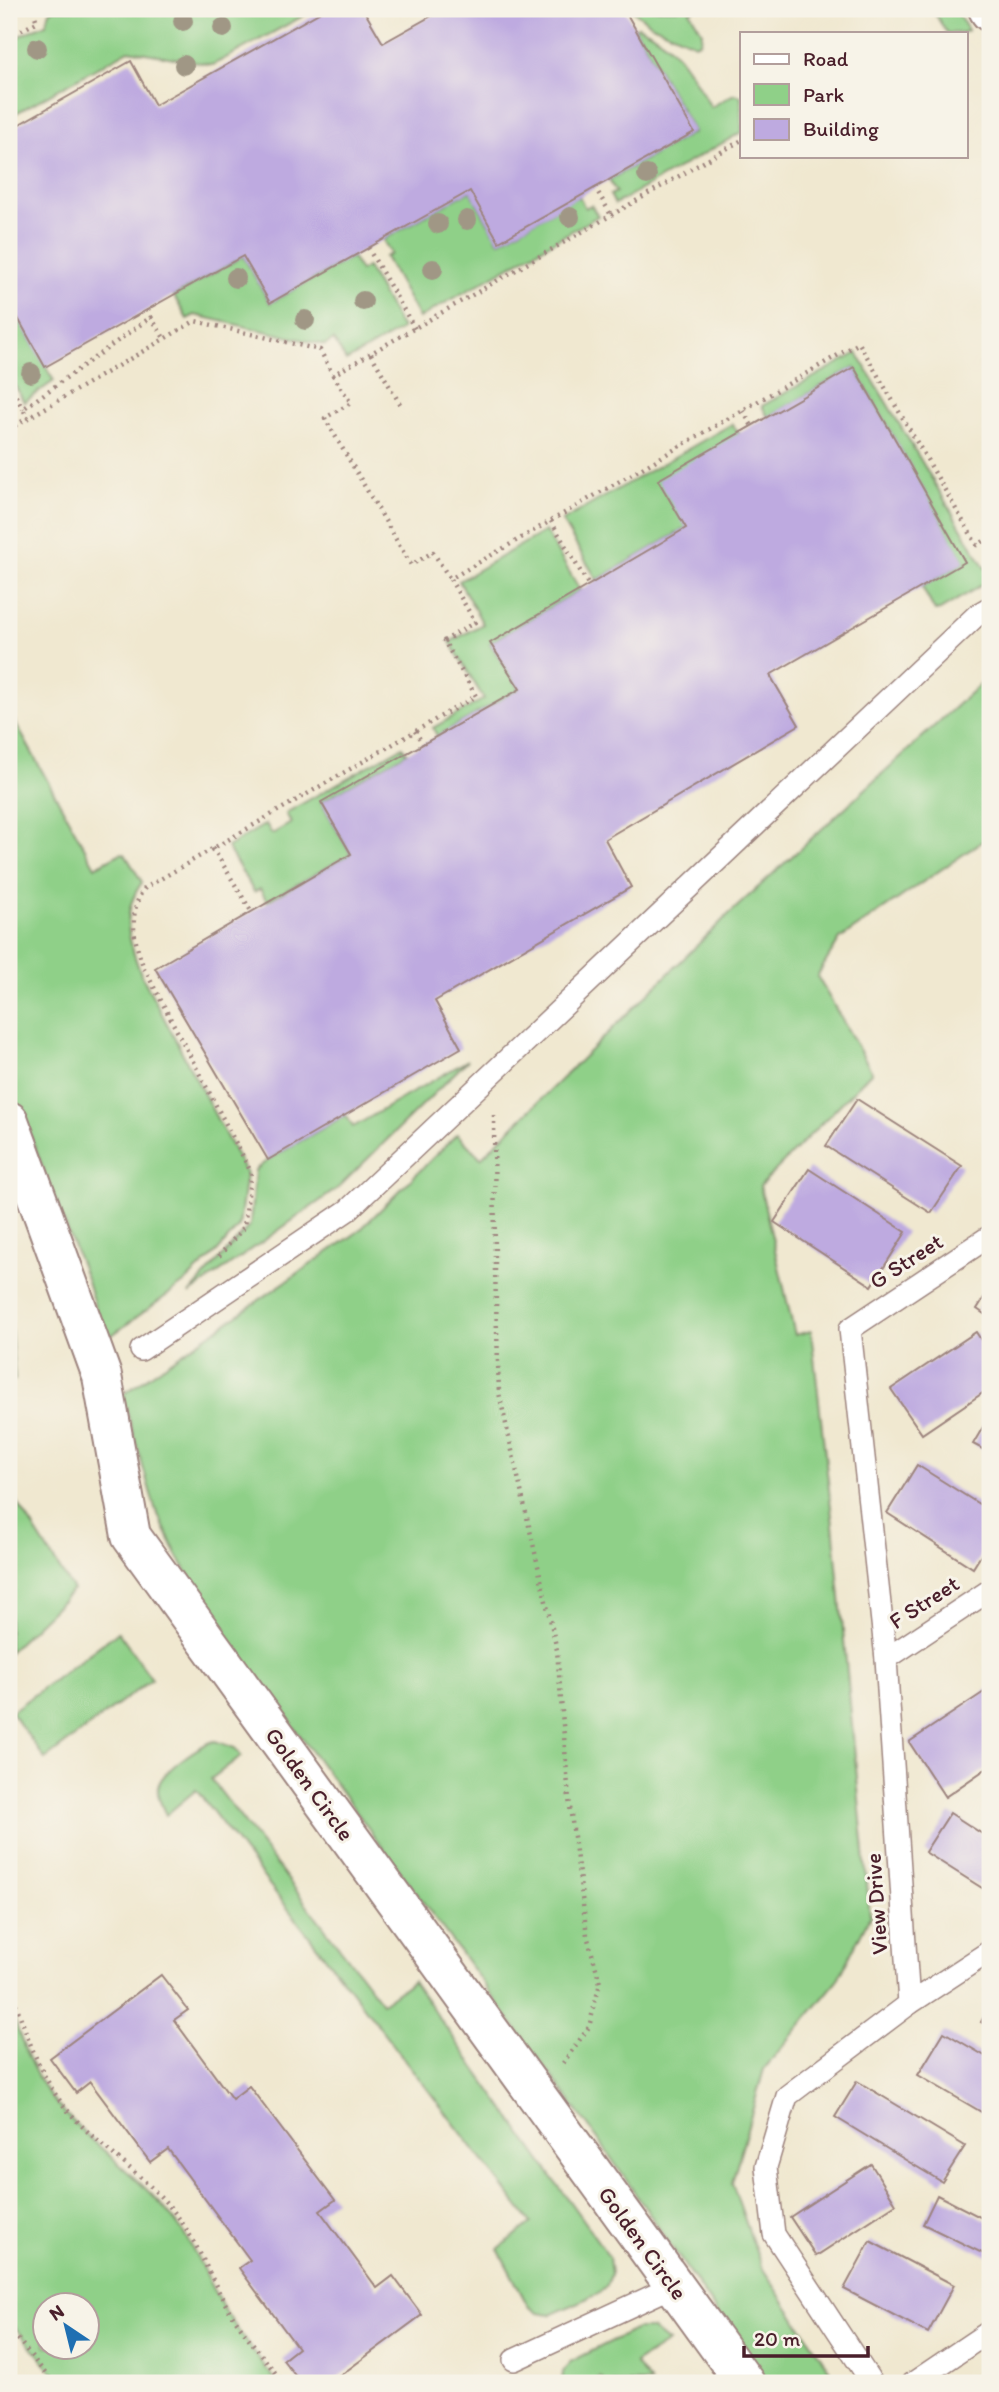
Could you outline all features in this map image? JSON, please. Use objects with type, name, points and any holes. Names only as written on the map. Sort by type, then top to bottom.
[{"type":"street","name":"Golden Circle","points":[[9,1121],[102,1376],[131,1536],[745,2383]]},
{"type":"lane","points":[[141,1350],[348,1210],[978,614],[990,607]]},
{"type":"lane","name":"G Street","points":[[850,1329],[990,1237]]},
{"type":"lane","name":"View Drive","points":[[850,1329],[886,1659],[909,2004]]},
{"type":"lane","name":"F Street","points":[[886,1659],[990,1590]]},
{"type":"lane","points":[[873,2383],[774,2234],[765,2167],[787,2096],[909,2004],[990,1951]]},
{"type":"lane","points":[[514,2360],[674,2286]]},
{"type":"lane","points":[[913,2383],[990,2331]]},
{"type":"path","points":[[9,37],[37,22],[35,16]]},
{"type":"path","points":[[333,375],[740,141]]},
{"type":"path","points":[[595,187],[611,215]]},
{"type":"path","points":[[368,248],[415,329]]},
{"type":"path","points":[[148,309],[164,338]]},
{"type":"path","points":[[23,409],[151,317]]},
{"type":"path","points":[[9,429],[195,321],[320,350],[351,403],[325,418],[411,565],[433,552],[475,621],[444,640],[476,696],[145,888],[139,896],[133,928],[136,948],[144,968],[251,1172],[244,1227],[213,1263]]},
{"type":"path","points":[[450,579],[859,343],[977,545],[990,538]]},
{"type":"path","points":[[371,354],[400,404]]},
{"type":"path","points":[[9,384],[29,418]]},
{"type":"path","points":[[743,411],[752,426]]},
{"type":"path","points":[[551,522],[589,586]]},
{"type":"path","points":[[415,731],[423,744]]},
{"type":"path","points":[[213,848],[251,911]]},
{"type":"path","points":[[496,1069],[494,1161],[499,1393],[557,1650],[573,1826],[587,1935],[600,1983],[589,2027],[552,2077],[535,2094]]},
{"type":"path","points":[[9,1984],[31,2047],[55,2093],[77,2119],[149,2185],[177,2215],[230,2310],[283,2383]]},
{"type":"path","points":[[9,2328],[53,2383]]},
{"type":"green space","points":[[316,9],[213,65],[129,50],[9,117],[9,44],[23,34],[46,24],[50,11]]},
{"type":"green space","points":[[631,9],[694,9],[690,12],[702,32],[701,41],[695,44],[652,25]]},
{"type":"green space","points":[[932,9],[955,9],[968,30],[946,32]]},
{"type":"green space","points":[[638,26],[652,34],[673,51],[711,107],[734,94],[740,96],[740,133],[615,204],[610,195],[616,192],[609,180],[694,132],[635,28]]},
{"type":"green space","points":[[470,191],[499,242],[579,196],[585,208],[591,205],[598,216],[419,318],[385,257],[391,254],[383,240]]},
{"type":"green space","points":[[243,256],[270,303],[352,257],[360,271],[367,267],[402,329],[346,361],[334,340],[325,345],[195,315],[187,319],[174,296]]},
{"type":"green space","points":[[9,302],[54,381],[24,402],[9,375]]},
{"type":"green space","points":[[857,353],[985,568],[990,566],[990,580],[940,610],[935,611],[922,587],[964,562],[854,367],[768,417],[762,406]]},
{"type":"green space","points":[[732,424],[739,433],[686,528],[597,580],[562,521]]},
{"type":"green space","points":[[545,531],[580,590],[490,643],[520,689],[437,736],[433,728],[484,699],[450,642],[483,624],[459,581]]},
{"type":"green space","points":[[990,675],[990,836],[840,939],[817,976],[872,1072],[760,1186],[795,1335],[811,1331],[834,1534],[870,1916],[837,1981],[764,2069],[732,2183],[761,2266],[838,2383],[765,2383],[598,2139],[219,1626],[177,1555],[155,1508],[122,1395],[359,1231],[457,1134],[481,1158],[729,914]]},
{"type":"green space","points":[[9,711],[95,867],[121,853],[125,854],[142,882],[131,905],[128,927],[136,962],[246,1174],[239,1226],[218,1251],[184,1283],[105,1340],[87,1281],[9,1081]]},
{"type":"green space","points":[[402,747],[407,753],[321,802],[351,854],[267,901],[260,889],[254,892],[227,847],[266,824],[272,834],[291,823],[286,813]]},
{"type":"green space","points":[[468,1060],[338,1188],[189,1294],[250,1225],[255,1170],[346,1115],[353,1127]]},
{"type":"green space","points":[[9,1308],[15,1380],[9,1381]]},
{"type":"green space","points":[[9,1489],[73,1590],[9,1652]]},
{"type":"green space","points":[[118,1632],[152,1679],[45,1759],[11,1712]]},
{"type":"green space","points":[[215,1741],[235,1748],[241,1756],[211,1779],[382,2003],[413,1981],[609,2257],[611,2275],[608,2284],[598,2294],[550,2315],[538,2313],[528,2306],[498,2249],[531,2223],[196,1790],[166,1815],[160,1800],[159,1784],[168,1771],[184,1758]]},
{"type":"green space","points":[[9,2003],[31,2063],[50,2096],[64,2113],[161,2204],[175,2221],[224,2309],[277,2383],[62,2383],[43,2360],[102,2360],[102,2290],[32,2290],[32,2347],[9,2318]]},
{"type":"green space","points":[[636,2329],[652,2329],[668,2342],[635,2363],[650,2383],[606,2383],[600,2377],[594,2383],[562,2383],[563,2372],[570,2362]]},
{"type":"building","points":[[326,9],[363,9],[383,43],[444,9],[624,9],[694,132],[499,242],[470,191],[270,303],[243,256],[45,367],[9,302],[9,130],[131,61],[155,105]]},
{"type":"building","points":[[854,367],[965,562],[770,675],[799,725],[605,839],[631,887],[435,1001],[461,1048],[268,1160],[155,968],[351,854],[321,802],[520,689],[490,643],[686,528],[658,480]]},
{"type":"building","points":[[857,1099],[962,1166],[931,1213],[826,1146]]},
{"type":"building","points":[[809,1169],[906,1232],[872,1286],[774,1222]]},
{"type":"building","points":[[990,1288],[990,1318],[977,1309]]},
{"type":"building","points":[[976,1332],[990,1354],[990,1388],[922,1434],[891,1389]]},
{"type":"building","points":[[990,1415],[990,1453],[973,1444]]},
{"type":"building","points":[[917,1465],[990,1511],[990,1541],[973,1568],[887,1513]]},
{"type":"building","points":[[990,1688],[990,1766],[945,1797],[909,1742]]},
{"type":"building","points":[[950,1813],[990,1839],[990,1893],[925,1852]]},
{"type":"building","points":[[161,1975],[188,2010],[174,2020],[232,2099],[249,2086],[335,2200],[320,2211],[377,2288],[393,2276],[422,2315],[330,2383],[301,2383],[283,2360],[298,2348],[239,2268],[250,2260],[168,2149],[150,2162],[90,2082],[76,2093],[50,2058]]},
{"type":"building","points":[[990,2005],[990,2027],[981,2022]]},
{"type":"building","points":[[944,2032],[990,2059],[990,2117],[918,2075]]},
{"type":"building","points":[[857,2081],[965,2146],[942,2182],[835,2117]]},
{"type":"building","points":[[871,2164],[896,2204],[816,2256],[790,2217]]},
{"type":"building","points":[[937,2195],[990,2222],[990,2257],[923,2224]]},
{"type":"building","points":[[870,2241],[954,2285],[928,2333],[844,2289]]}]
